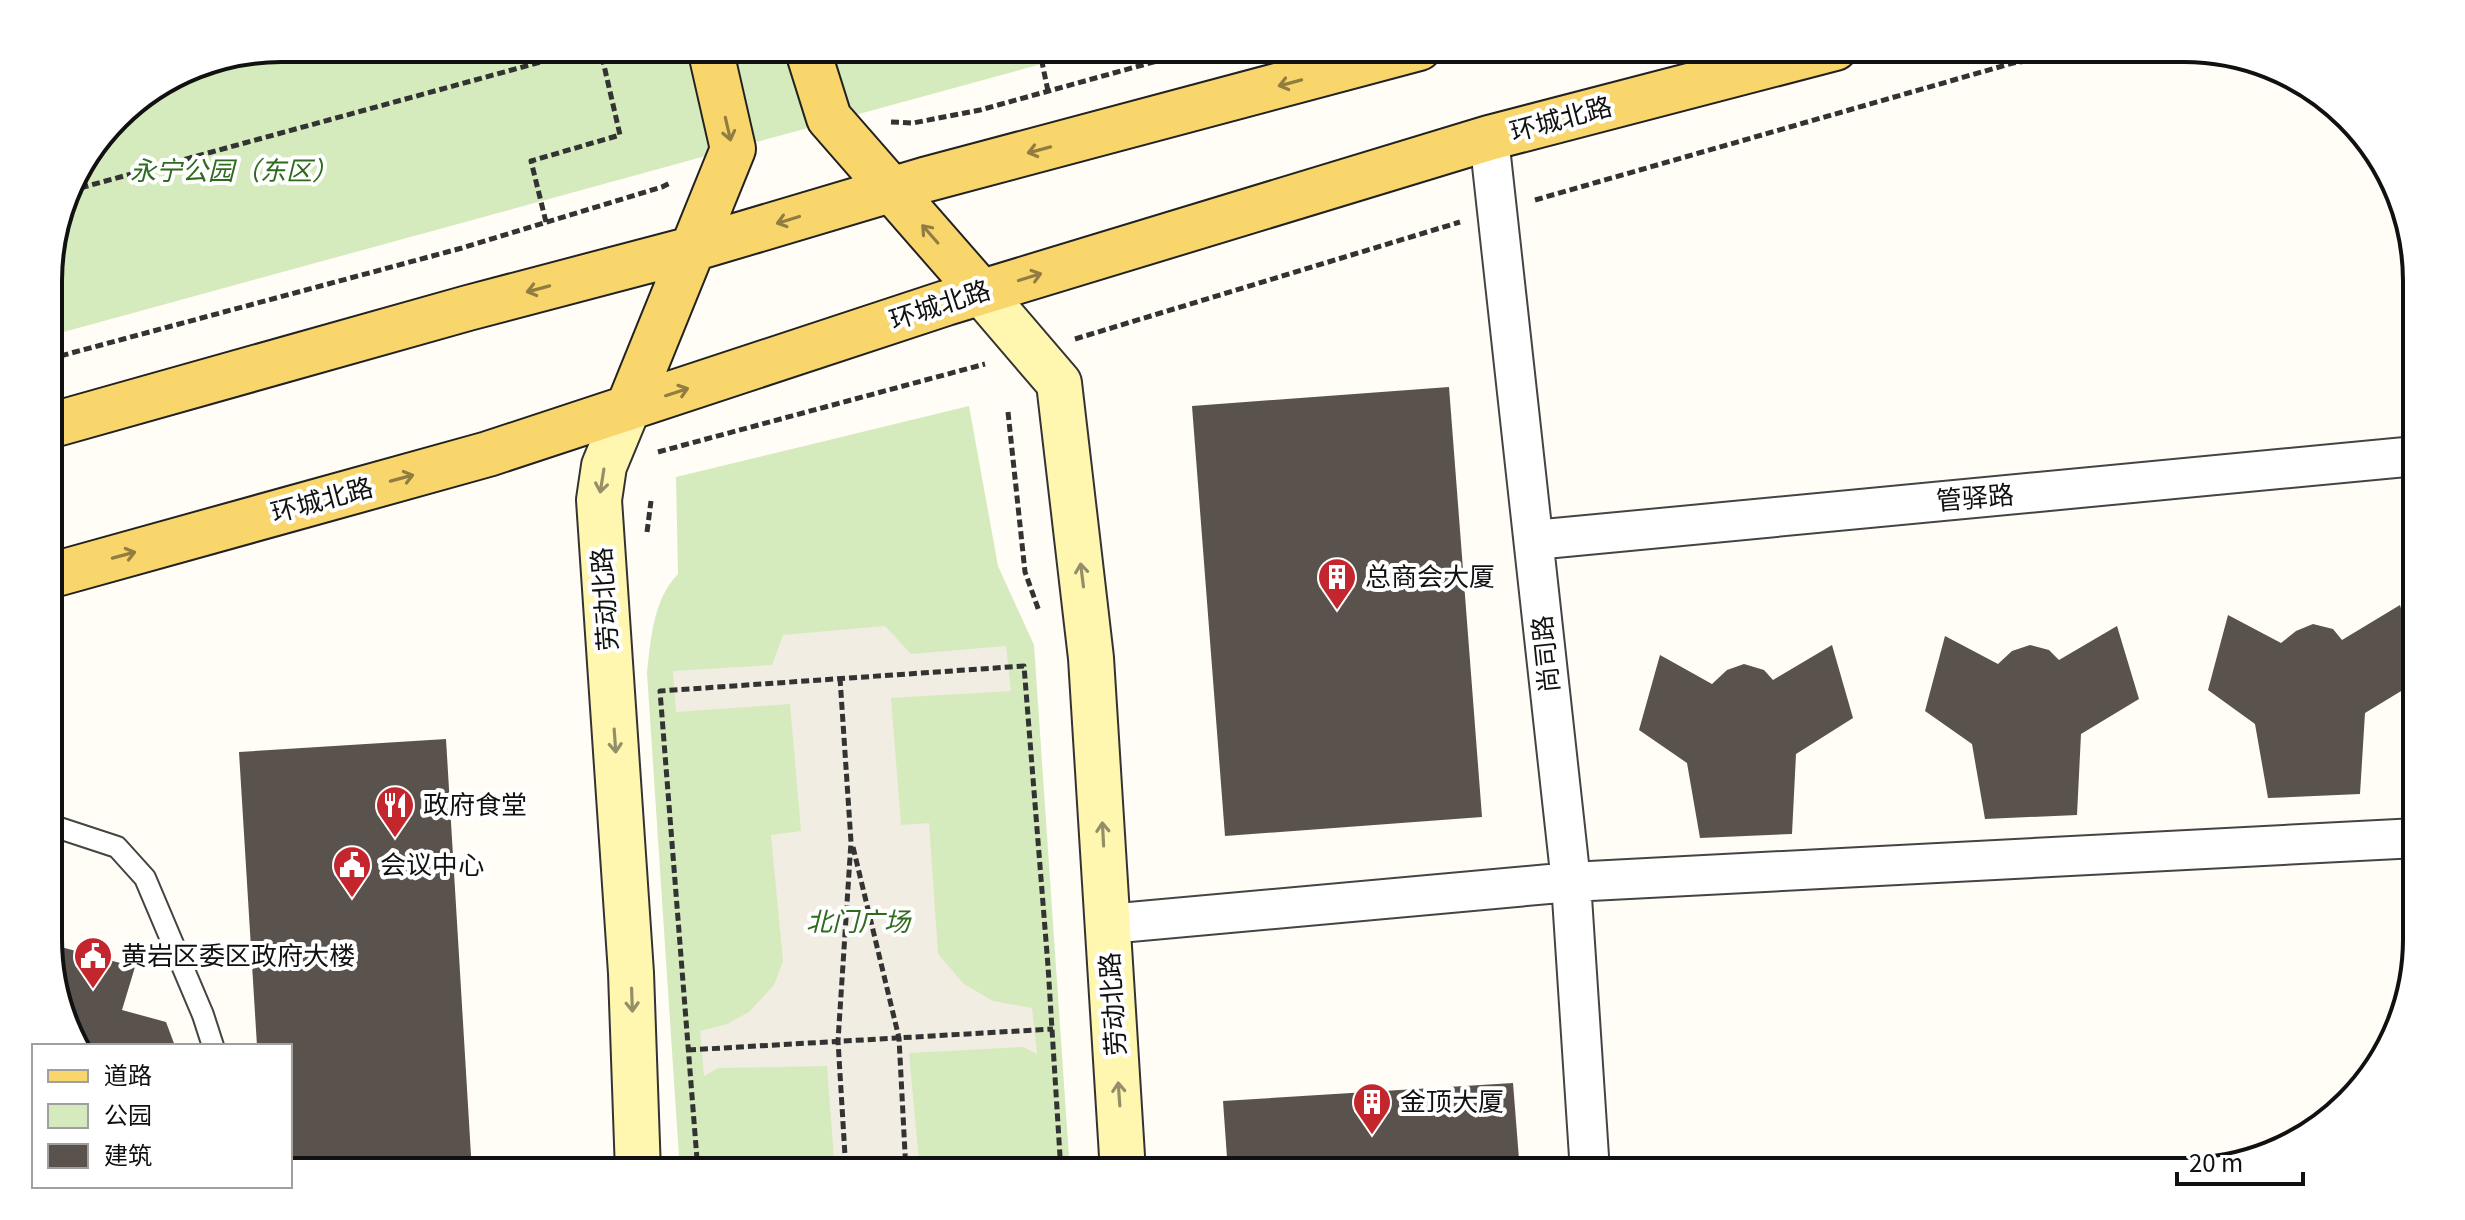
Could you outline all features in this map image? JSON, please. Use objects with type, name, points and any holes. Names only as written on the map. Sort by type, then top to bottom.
[{"type":"main road","name":"劳动北路","points":[[638,1158],[631,973],[599,500],[604,466],[733,149],[714,62]]},
{"type":"main road","points":[[811,62],[829,118],[981,292]]},
{"type":"main road","points":[[62,422],[468,308],[692,249],[892,189],[1367,62]]},
{"type":"main road","name":"环城北路","points":[[62,572],[488,454],[981,292],[1489,138],[1781,62]]},
{"type":"main road","name":"劳动北路","points":[[981,292],[1059,383],[1091,658],[1122,1158]]},
{"type":"street","name":"尚司路","points":[[1489,138],[1571,882],[1589,1158]]},
{"type":"street","name":"管驿路","points":[[1534,540],[2403,457]]},
{"type":"street","points":[[1108,924],[1571,882],[2403,839]]},
{"type":"lane","points":[[62,829],[117,847],[145,878],[212,1044]]},
{"type":"path","points":[[84,187],[541,62]]},
{"type":"path","points":[[546,222],[531,161],[620,135],[603,62]]},
{"type":"path","points":[[1042,62],[1048,91]]},
{"type":"path","points":[[829,118],[913,123],[980,110],[1153,62]]},
{"type":"path","points":[[604,466],[1032,352],[1499,210],[2019,62]]},
{"type":"path","points":[[62,356],[462,248],[674,181]]},
{"type":"path","points":[[697,1158],[660,691],[1024,666],[1060,1158]]},
{"type":"path","points":[[840,678],[851,842],[838,1041],[845,1158]]},
{"type":"path","points":[[851,842],[899,1038],[905,1158]]},
{"type":"path","points":[[688,1050],[1053,1029]]},
{"type":"green space","name":"永宁公园（东区）","points":[[281,62],[1049,62],[62,332],[62,267],[69,224],[99,159],[126,126],[159,99],[197,79],[238,66]]},
{"type":"green space","name":"北门广场","points":[[969,406],[998,566],[1034,645],[1069,1158],[679,1158],[647,673],[658,608],[678,574],[676,477]]},
{"type":"shaded area","points":[[885,626],[911,654],[1006,646],[1011,691],[891,698],[901,825],[929,823],[938,954],[964,984],[993,1001],[1032,1008],[1037,1054],[1023,1047],[909,1053],[919,1158],[834,1158],[827,1066],[718,1068],[704,1076],[700,1031],[727,1024],[749,1012],[774,985],[783,961],[771,835],[801,831],[790,704],[676,712],[673,671],[772,665],[783,635]]},
{"type":"building","name":"总商会大厦","points":[[1449,387],[1482,817],[1225,836],[1192,406]]},
{"type":"building","points":[[2400,605],[2403,615],[2403,690],[2365,713],[2360,794],[2268,798],[2255,724],[2208,690],[2228,615],[2281,643],[2296,631],[2313,624],[2333,629],[2342,640]]},
{"type":"building","points":[[2117,626],[2139,699],[2081,734],[2077,815],[1985,819],[1972,744],[1925,711],[1945,636],[1998,664],[2012,651],[2030,645],[2049,650],[2059,660]]},
{"type":"building","points":[[1832,645],[1853,718],[1796,754],[1792,834],[1700,838],[1687,763],[1639,730],[1660,655],[1712,684],[1727,670],[1744,664],[1764,670],[1773,680]]},
{"type":"building","name":"会议中心","points":[[446,739],[471,1158],[292,1158],[292,1044],[257,1044],[239,752]]},
{"type":"building","name":"黄岩区委区政府大楼","points":[[63,947],[135,967],[122,1010],[166,1022],[174,1044],[89,1044],[69,996]]},
{"type":"building","name":"金顶大厦","points":[[1513,1083],[1519,1158],[1227,1158],[1223,1101]]},
{"type":"place","name":"总商会大厦","points":[[1337,611]]},
{"type":"place","name":"政府食堂","points":[[395,839]]},
{"type":"place","name":"会议中心","points":[[352,899]]},
{"type":"place","name":"黄岩区委区政府大楼","points":[[93,990]]},
{"type":"place","name":"金顶大厦","points":[[1372,1136]]}]
